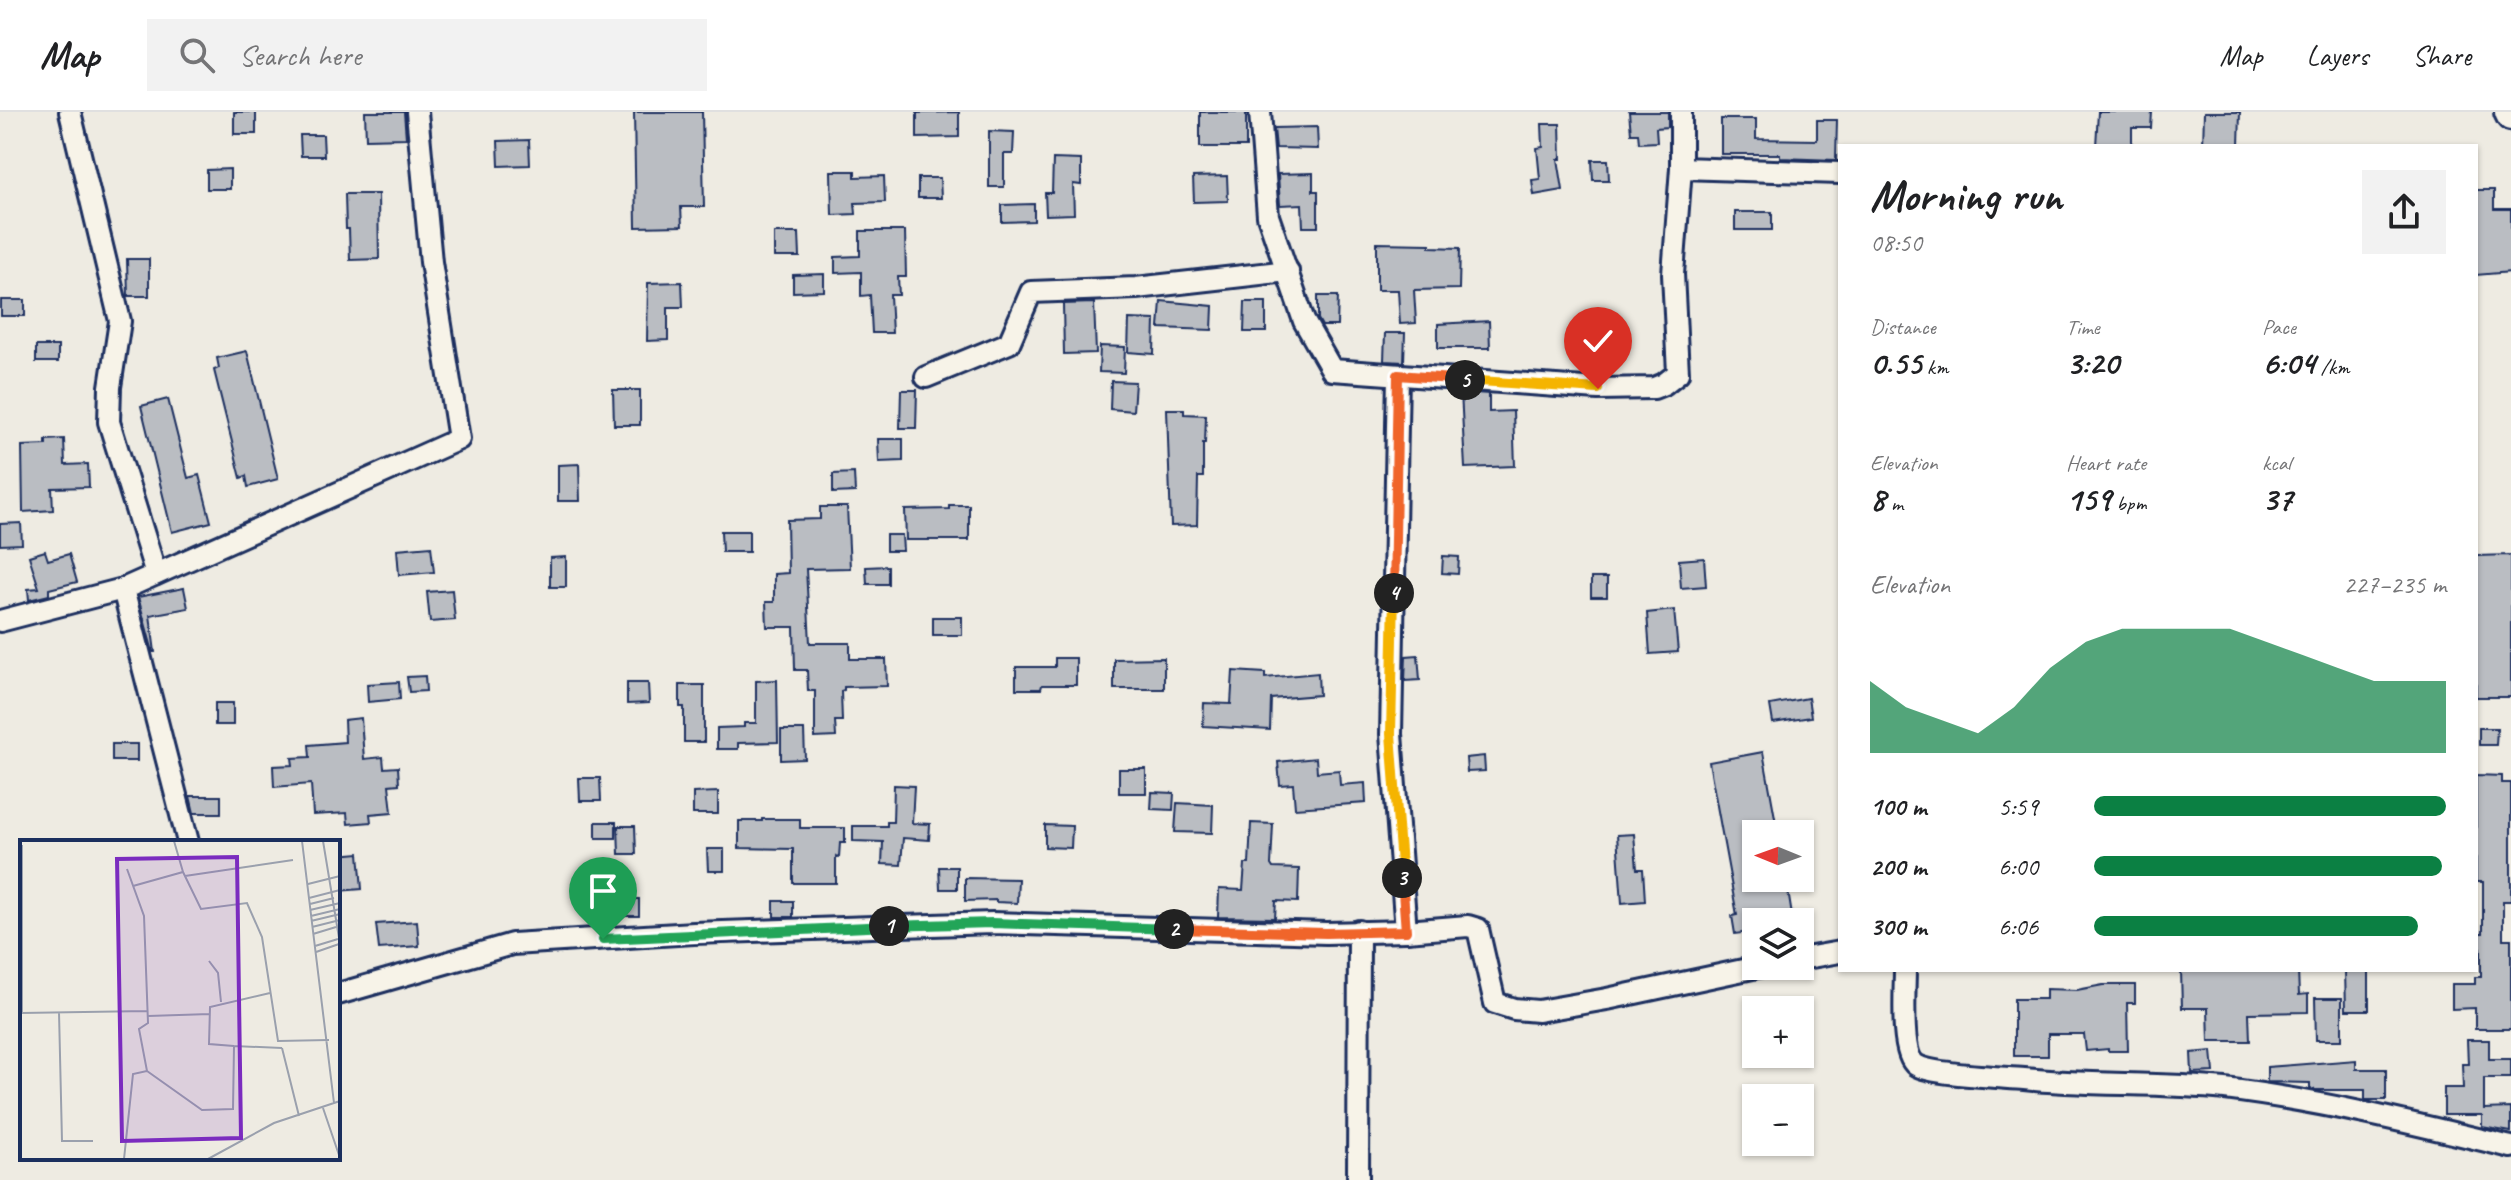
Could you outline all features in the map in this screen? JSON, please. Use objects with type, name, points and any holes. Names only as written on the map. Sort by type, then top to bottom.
[{"type":"street","points":[[70,112],[120,321],[110,387],[109,422],[156,574]]},
{"type":"street","points":[[0,621],[123,589],[459,439],[431,262],[417,112]]},
{"type":"street","points":[[1260,112],[1268,216],[1304,321],[1332,370],[1598,389],[1654,388],[1678,373],[1673,274],[1681,168],[1681,112]]},
{"type":"street","points":[[1681,168],[1838,173]]},
{"type":"street","points":[[926,377],[1009,343],[1031,292],[1136,288],[1288,271]]},
{"type":"street","points":[[1398,375],[1391,734],[1406,931]]},
{"type":"street","points":[[123,589],[187,840]]},
{"type":"street","points":[[340,993],[512,944],[694,933],[992,923],[1326,933],[1468,926],[1478,929],[1495,1003],[1514,1009],[1538,1011],[1742,970]]},
{"type":"street","points":[[1358,1180],[1359,931]]},
{"type":"street","points":[[1814,957],[1838,952]]},
{"type":"street","points":[[1905,972],[1905,1031],[1910,1060],[1918,1066],[2039,1081],[2223,1089],[2368,1112],[2511,1147]]},
{"type":"building","points":[[234,112],[256,112],[256,134],[234,134]]},
{"type":"building","points":[[365,112],[404,112],[406,138],[366,139]]},
{"type":"building","points":[[634,112],[702,112],[704,207],[681,207],[682,226],[636,227]]},
{"type":"building","points":[[959,112],[959,137],[917,138],[917,113]]},
{"type":"building","points":[[1200,112],[1246,112],[1246,147],[1200,147]]},
{"type":"building","points":[[1629,112],[1668,112],[1668,127],[1656,128],[1657,142],[1639,143],[1638,133],[1631,133]]},
{"type":"building","points":[[2098,112],[2152,112],[2151,128],[2132,128],[2132,144],[2096,144]]},
{"type":"building","points":[[2204,112],[2240,112],[2239,144],[2203,144]]},
{"type":"building","points":[[1721,119],[1756,119],[1756,139],[1817,140],[1817,120],[1837,120],[1836,160],[1780,158],[1780,154],[1721,154]]},
{"type":"building","points":[[1542,124],[1560,124],[1561,159],[1558,159],[1563,190],[1534,195],[1532,180],[1540,179],[1537,148],[1543,147]]},
{"type":"building","points":[[1317,127],[1318,149],[1276,148],[1274,128]]},
{"type":"building","points":[[989,131],[1014,132],[1013,154],[1004,154],[1004,187],[989,187]]},
{"type":"building","points":[[300,135],[323,135],[324,156],[301,156]]},
{"type":"building","points":[[529,140],[530,165],[499,166],[498,141]]},
{"type":"building","points":[[1053,159],[1081,160],[1081,185],[1073,184],[1074,214],[1046,215],[1045,193],[1052,193]]},
{"type":"building","points":[[1592,160],[1608,160],[1609,180],[1593,180]]},
{"type":"building","points":[[230,169],[230,189],[207,189],[207,170]]},
{"type":"building","points":[[831,171],[855,171],[855,177],[884,176],[885,202],[855,203],[856,214],[832,215]]},
{"type":"building","points":[[1313,173],[1313,191],[1318,191],[1318,227],[1303,227],[1302,204],[1280,205],[1278,174]]},
{"type":"building","points":[[1227,176],[1228,201],[1194,202],[1193,177]]},
{"type":"building","points":[[918,178],[940,178],[941,198],[918,198]]},
{"type":"building","points":[[2478,190],[2494,190],[2494,209],[2511,209],[2511,272],[2478,275]]},
{"type":"building","points":[[345,194],[378,194],[379,259],[350,260]]},
{"type":"building","points":[[1034,204],[1034,221],[1002,222],[1002,205]]},
{"type":"building","points":[[1735,212],[1772,212],[1772,230],[1735,230]]},
{"type":"building","points":[[860,231],[905,231],[906,277],[898,277],[899,295],[890,295],[892,333],[872,333],[870,295],[861,296],[861,272],[835,273],[835,257],[860,256]]},
{"type":"building","points":[[774,233],[799,233],[800,257],[774,257]]},
{"type":"building","points":[[1377,243],[1460,248],[1459,289],[1414,290],[1416,323],[1400,324],[1398,290],[1377,290]]},
{"type":"building","points":[[127,259],[149,259],[149,296],[128,296]]},
{"type":"building","points":[[824,274],[824,291],[793,292],[793,275]]},
{"type":"building","points":[[682,282],[683,307],[668,307],[668,340],[647,341],[648,283]]},
{"type":"building","points":[[1318,296],[1338,296],[1337,326],[1322,326],[1318,319]]},
{"type":"building","points":[[1,300],[25,300],[25,316],[1,316]]},
{"type":"building","points":[[1161,301],[1213,306],[1212,330],[1159,328]]},
{"type":"building","points":[[1245,302],[1266,302],[1266,332],[1244,332]]},
{"type":"building","points":[[1094,303],[1096,353],[1064,354],[1063,304]]},
{"type":"building","points":[[1129,319],[1155,320],[1154,354],[1128,352]]},
{"type":"building","points":[[1489,321],[1490,348],[1438,348],[1438,324]]},
{"type":"building","points":[[1385,333],[1405,333],[1404,362],[1384,361]]},
{"type":"building","points":[[36,346],[58,346],[58,362],[36,362]]},
{"type":"building","points":[[1100,346],[1125,347],[1124,373],[1099,372]]},
{"type":"building","points":[[247,351],[278,479],[248,487],[246,476],[241,478],[214,370],[219,368],[217,358]]},
{"type":"building","points":[[1111,381],[1135,382],[1133,411],[1110,409]]},
{"type":"building","points":[[613,390],[640,390],[640,425],[614,425]]},
{"type":"building","points":[[901,390],[917,390],[916,428],[900,428]]},
{"type":"building","points":[[1461,392],[1489,394],[1489,412],[1513,411],[1515,466],[1465,468]]},
{"type":"building","points":[[168,399],[188,478],[199,475],[211,522],[172,532],[141,406]]},
{"type":"building","points":[[1167,409],[1184,409],[1184,414],[1206,415],[1203,477],[1198,477],[1197,525],[1171,526]]},
{"type":"building","points":[[64,439],[65,465],[88,464],[89,487],[52,488],[53,510],[23,512],[22,446],[46,445],[46,440]]},
{"type":"building","points":[[878,439],[903,439],[903,461],[879,462]]},
{"type":"building","points":[[579,464],[580,501],[558,501],[558,465]]},
{"type":"building","points":[[854,473],[855,492],[833,493],[833,474]]},
{"type":"building","points":[[949,505],[969,505],[969,540],[906,540],[905,510],[949,509]]},
{"type":"building","points":[[820,507],[847,507],[850,568],[806,569],[810,643],[850,643],[850,659],[886,659],[887,686],[844,687],[841,691],[842,721],[835,721],[836,737],[815,738],[815,691],[808,691],[807,670],[795,670],[794,627],[767,627],[766,602],[774,602],[774,574],[788,573],[787,520],[820,519]]},
{"type":"building","points":[[21,523],[22,544],[0,545],[0,524]]},
{"type":"building","points":[[721,531],[749,531],[749,552],[722,552]]},
{"type":"building","points":[[886,535],[902,535],[903,551],[886,551]]},
{"type":"building","points":[[431,546],[434,572],[399,575],[397,549]]},
{"type":"building","points":[[45,551],[48,560],[69,554],[77,582],[49,589],[49,595],[29,600],[28,589],[39,588],[29,556]]},
{"type":"building","points":[[2511,555],[2511,697],[2478,697],[2478,556]]},
{"type":"building","points":[[1443,556],[1459,557],[1458,574],[1442,573]]},
{"type":"building","points":[[566,557],[566,587],[550,587],[550,558]]},
{"type":"building","points":[[1704,558],[1706,586],[1681,588],[1679,560]]},
{"type":"building","points":[[888,566],[888,584],[867,584],[866,567]]},
{"type":"building","points":[[1591,578],[1607,578],[1607,597],[1591,597]]},
{"type":"building","points":[[184,588],[188,608],[150,615],[153,652],[138,597]]},
{"type":"building","points":[[452,590],[455,620],[430,622],[427,592]]},
{"type":"building","points":[[1674,610],[1678,652],[1650,654],[1647,613]]},
{"type":"building","points":[[933,617],[962,617],[962,635],[933,635]]},
{"type":"building","points":[[1418,655],[1420,680],[1405,681],[1406,656]]},
{"type":"building","points":[[1055,658],[1076,658],[1076,685],[1016,689],[1016,667],[1055,667]]},
{"type":"building","points":[[1164,658],[1164,689],[1114,689],[1114,659]]},
{"type":"building","points":[[1233,671],[1265,673],[1265,678],[1318,673],[1319,695],[1271,699],[1270,730],[1203,726],[1204,703],[1231,704]]},
{"type":"building","points":[[425,676],[426,691],[409,692],[407,677]]},
{"type":"building","points":[[777,680],[778,742],[738,743],[738,749],[717,749],[717,728],[744,727],[744,723],[756,723],[756,681]]},
{"type":"building","points":[[399,682],[400,699],[368,702],[367,684]]},
{"type":"building","points":[[627,683],[648,683],[649,703],[627,704]]},
{"type":"building","points":[[680,685],[704,685],[704,742],[684,742],[684,707],[680,707]]},
{"type":"building","points":[[1808,698],[1811,717],[1773,723],[1770,705]]},
{"type":"building","points":[[215,703],[233,703],[233,725],[215,725]]},
{"type":"building","points":[[361,718],[364,759],[383,757],[384,768],[398,767],[399,784],[389,785],[392,812],[370,814],[371,822],[348,824],[347,813],[313,815],[311,784],[274,787],[273,766],[293,765],[292,758],[310,757],[309,745],[345,742],[344,720]]},
{"type":"building","points":[[2479,728],[2497,728],[2496,745],[2479,745]]},
{"type":"building","points":[[781,730],[804,730],[805,759],[781,760]]},
{"type":"building","points":[[112,744],[137,744],[137,761],[112,761]]},
{"type":"building","points":[[1763,752],[1775,820],[1742,820],[1742,892],[1788,892],[1791,908],[1742,908],[1742,933],[1735,934],[1732,916],[1737,915],[1709,762]]},
{"type":"building","points":[[1484,756],[1485,771],[1467,772],[1466,758]]},
{"type":"building","points":[[1316,758],[1317,772],[1339,770],[1340,785],[1365,783],[1366,803],[1295,808],[1293,784],[1280,785],[1278,762]]},
{"type":"building","points":[[1119,769],[1146,769],[1146,793],[1119,793]]},
{"type":"building","points":[[2478,775],[2502,776],[2502,783],[2511,783],[2511,901],[2503,901],[2503,939],[2511,939],[2511,1029],[2475,1029],[2475,1008],[2452,1009],[2452,984],[2475,984],[2475,977],[2481,977],[2478,933],[2483,933],[2483,882],[2478,882]]},
{"type":"building","points":[[579,778],[600,778],[601,801],[580,801]]},
{"type":"building","points":[[894,785],[914,786],[912,823],[930,824],[929,840],[903,838],[901,865],[882,864],[883,842],[853,841],[853,826],[887,826],[887,822],[893,822]]},
{"type":"building","points":[[718,792],[718,814],[693,814],[693,793]]},
{"type":"building","points":[[1152,792],[1174,793],[1173,810],[1151,809]]},
{"type":"building","points":[[190,796],[221,796],[221,813],[194,813]]},
{"type":"building","points":[[1177,803],[1213,805],[1212,833],[1175,832]]},
{"type":"building","points":[[800,819],[800,828],[845,828],[845,843],[840,843],[839,857],[836,856],[836,883],[793,883],[793,849],[739,848],[739,821]]},
{"type":"building","points":[[596,822],[616,822],[616,838],[596,838]]},
{"type":"building","points":[[1251,823],[1273,824],[1271,865],[1273,868],[1299,869],[1298,902],[1276,901],[1275,918],[1218,917],[1219,889],[1243,890],[1245,864],[1249,864]]},
{"type":"building","points":[[1045,825],[1072,826],[1071,848],[1045,847]]},
{"type":"building","points":[[618,826],[635,826],[636,854],[619,854]]},
{"type":"building","points":[[1634,834],[1637,869],[1643,869],[1645,901],[1622,903],[1617,835]]},
{"type":"building","points":[[707,849],[724,849],[724,871],[708,871]]},
{"type":"building","points":[[359,853],[362,889],[340,891],[340,855]]},
{"type":"building","points":[[939,867],[957,867],[957,889],[940,889]]},
{"type":"building","points":[[965,878],[1018,879],[1017,903],[965,901]]},
{"type":"building","points":[[596,899],[639,899],[639,916],[596,916]]},
{"type":"building","points":[[774,901],[793,901],[793,917],[774,917]]},
{"type":"building","points":[[417,921],[419,946],[379,949],[376,924]]},
{"type":"building","points":[[2181,972],[2298,972],[2299,995],[2308,994],[2308,1012],[2249,1013],[2250,1041],[2209,1041],[2208,1008],[2182,1008]]},
{"type":"building","points":[[2345,972],[2369,972],[2369,1010],[2346,1010]]},
{"type":"building","points":[[2103,985],[2135,985],[2135,1003],[2127,1003],[2128,1051],[2086,1051],[2084,1034],[2048,1034],[2048,1056],[2014,1056],[2014,999],[2046,999],[2046,989],[2077,990]]},
{"type":"building","points":[[2315,998],[2342,998],[2342,1040],[2316,1040]]},
{"type":"building","points":[[2467,1040],[2489,1040],[2489,1059],[2511,1059],[2511,1078],[2484,1078],[2484,1109],[2511,1108],[2511,1132],[2482,1127],[2482,1115],[2444,1115],[2444,1088],[2463,1088],[2462,1064],[2468,1064]]},
{"type":"building","points":[[2212,1051],[2214,1072],[2192,1073],[2191,1053]]},
{"type":"building","points":[[2356,1060],[2356,1069],[2386,1069],[2386,1100],[2365,1100],[2365,1090],[2316,1090],[2310,1089],[2310,1083],[2267,1082],[2267,1067]]},
{"type":"route","points":[[603,939],[992,923],[1326,933],[1406,931],[1391,734],[1398,375],[1598,389]]}]
